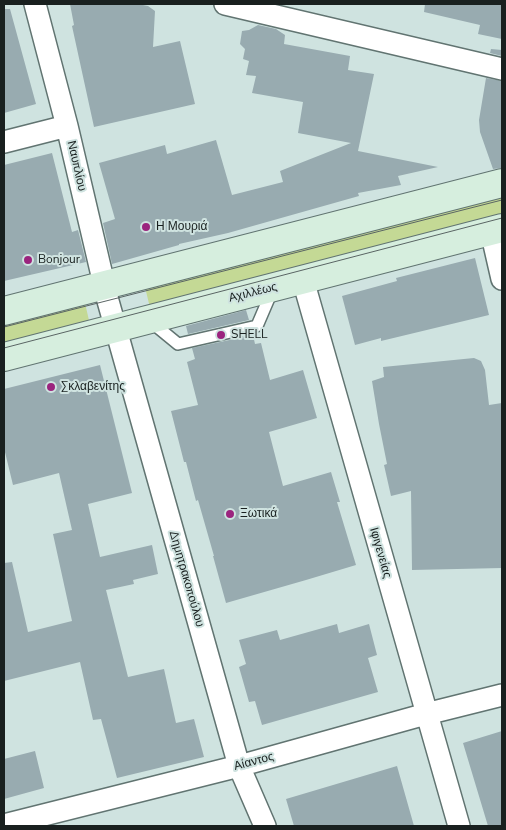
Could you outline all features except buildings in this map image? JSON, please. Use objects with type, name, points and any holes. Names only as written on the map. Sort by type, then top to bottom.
[{"type":"main road","points":[[4,311],[502,183]]},
{"type":"main road","name":"Αχιλλέως","points":[[4,357],[497,230]]},
{"type":"street","name":"Ναυπλίου","points":[[35,4],[116,328]]},
{"type":"street","points":[[225,4],[502,69]]},
{"type":"street","points":[[4,142],[67,126]]},
{"type":"street","points":[[497,230],[502,279]]},
{"type":"street","name":"Ιφιγενείας","points":[[303,280],[459,826]]},
{"type":"street","name":"Δημητρακοπούλου","points":[[116,328],[239,766],[266,826]]},
{"type":"street","name":"Αίαντος","points":[[4,825],[239,766],[502,695]]},
{"type":"green space","points":[[502,195],[502,222],[151,312],[145,287]]},
{"type":"green space","points":[[85,303],[91,329],[4,351],[4,323]]},
{"type":"tram line","points":[[4,327],[502,200]]},
{"type":"tram line","points":[[4,348],[502,218]]},
{"type":"place","name":"Η Μουριά","points":[[146,227]]},
{"type":"place","name":"Bonjour","points":[[28,260]]},
{"type":"place","name":"SHELL","points":[[221,335]]},
{"type":"place","name":"Σκλαβενίτης","points":[[51,387]]},
{"type":"place","name":"Ξωτικά","points":[[230,514]]}]
